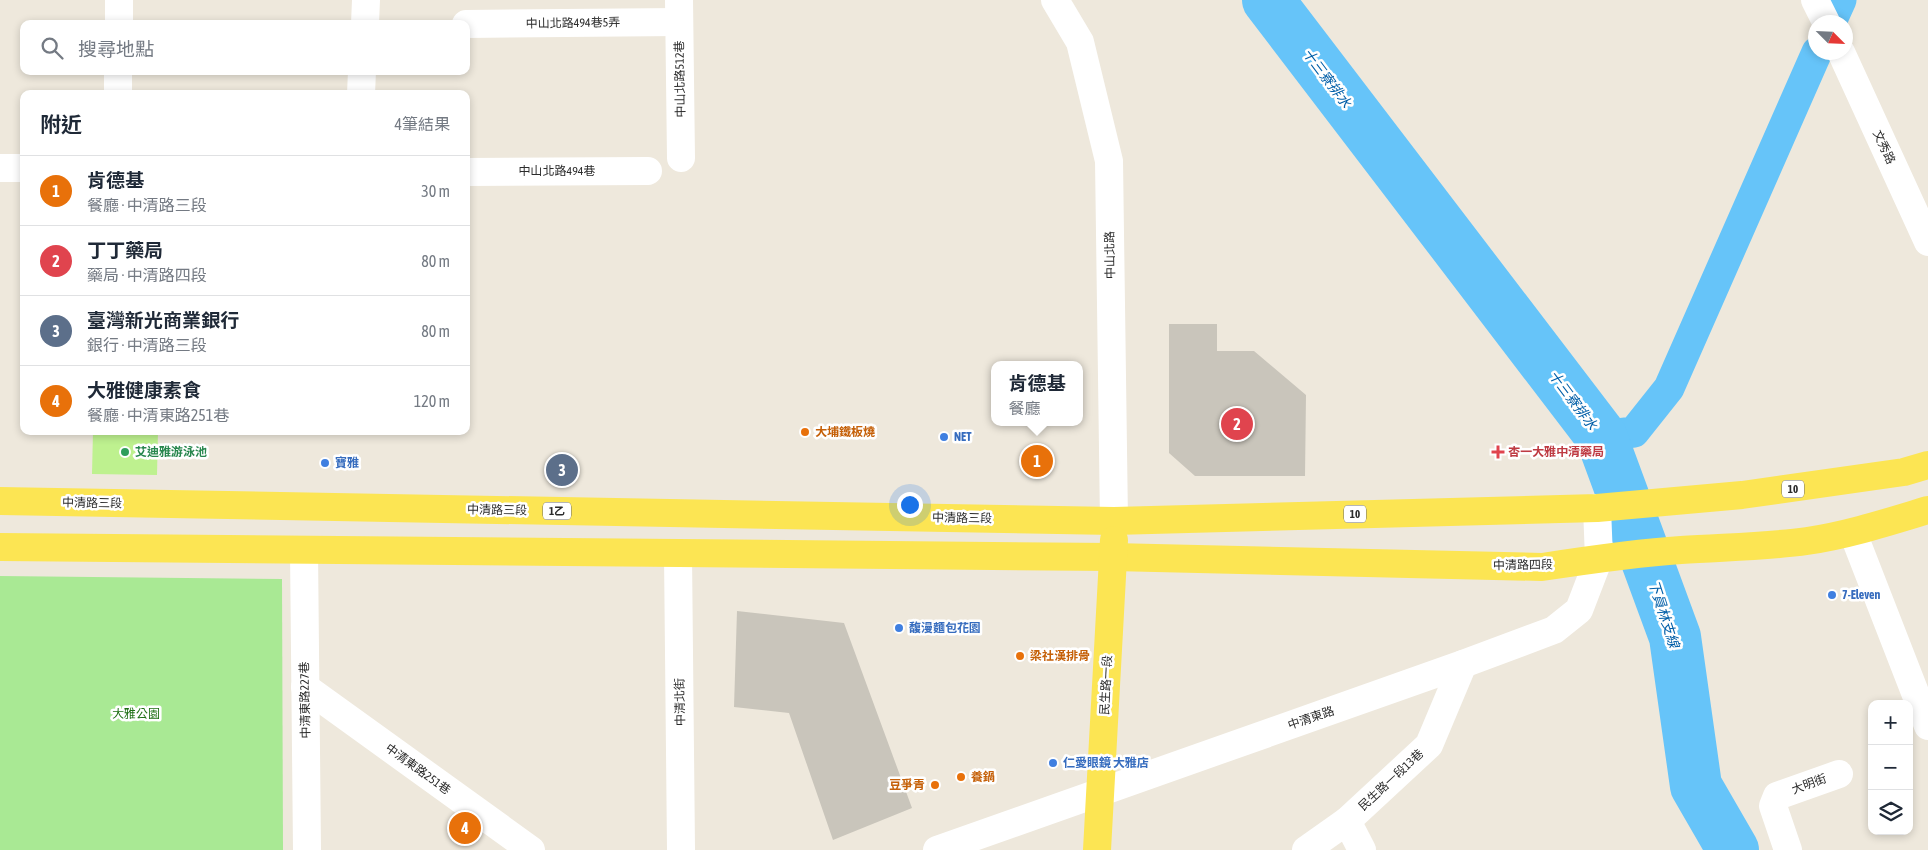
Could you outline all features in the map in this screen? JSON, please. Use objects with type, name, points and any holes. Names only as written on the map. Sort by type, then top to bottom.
[{"type":"main road","name":"10","points":[[1114,521],[1605,507],[1742,495],[1816,486],[1904,472],[1928,465]]},
{"type":"main road","name":"中清路三段","points":[[0,501],[1114,521]]},
{"type":"main road","name":"中清路四段","points":[[1113,557],[1542,567],[1609,557],[1681,550],[1757,547],[1853,533],[1928,510]]},
{"type":"main road","name":"民生路一段","points":[[1097,850],[1114,521]]},
{"type":"main road","points":[[0,547],[1113,557]]},
{"type":"street","points":[[119,0],[119,20]]},
{"type":"street","points":[[365,20],[366,0]]},
{"type":"street","name":"中山北路","points":[[1055,0],[1080,42],[1109,161],[1114,521]]},
{"type":"street","points":[[1815,0],[1822,15]]},
{"type":"street","name":"中山北路494巷5弄","points":[[470,24],[679,11]]},
{"type":"street","name":"中山北路512巷","points":[[679,11],[681,158]]},
{"type":"street","name":"文秀路","points":[[1844,60],[1928,242]]},
{"type":"street","points":[[118,75],[118,90]]},
{"type":"street","points":[[361,90],[362,75]]},
{"type":"street","points":[[0,168],[20,168]]},
{"type":"street","name":"中山北路494巷","points":[[470,172],[648,171]]},
{"type":"street","name":"中清東路","points":[[937,850],[1554,630],[1579,610],[1609,557],[1605,507]]},
{"type":"street","points":[[1853,533],[1928,726]]},
{"type":"street","name":"中清東路227巷","points":[[304,550],[307,850]]},
{"type":"street","name":"中清北街","points":[[678,554],[681,850]]},
{"type":"street","name":"民生路一段13巷","points":[[1306,850],[1347,821],[1429,745],[1463,664]]},
{"type":"street","name":"中清東路251巷","points":[[305,687],[531,850]]},
{"type":"street","name":"大明街","points":[[1788,850],[1773,806],[1777,796],[1839,774]]},
{"type":"street","points":[[1347,821],[1362,850]]},
{"type":"green space","name":"艾迪雅游泳池","points":[[93,435],[158,435],[157,475],[92,474]]},
{"type":"green space","name":"大雅公園","points":[[0,576],[282,579],[283,850],[0,850]]},
{"type":"building","points":[[1169,324],[1217,324],[1217,351],[1254,351],[1306,395],[1305,476],[1195,476],[1169,453]]},
{"type":"building","points":[[737,611],[844,623],[912,808],[833,840],[789,713],[734,707]]},
{"type":"waterway","name":"十三寮排水","points":[[1268,0],[1601,436],[1675,637],[1696,786],[1733,850]]},
{"type":"waterway","name":"十三寮排水","points":[[1834,15],[1841,0]]},
{"type":"waterway","name":"十三寮排水","points":[[1601,436],[1634,432],[1669,388],[1813,60]]},
{"type":"place","name":"丁丁藥局","points":[[1237,424]]},
{"type":"place","name":"大埔鐵板燒","points":[[805,432]]},
{"type":"place","name":"NET","points":[[944,437]]},
{"type":"place","name":"艾迪雅游泳池","points":[[125,452]]},
{"type":"place","name":"杏一大雅中清藥局","points":[[1498,452]]},
{"type":"place","name":"肯德基","points":[[1037,461]]},
{"type":"place","name":"寶雅","points":[[325,463]]},
{"type":"place","name":"臺灣新光商業銀行","points":[[562,470]]},
{"type":"place","name":"7-Eleven","points":[[1832,595]]},
{"type":"place","name":"馥漫麵包花園","points":[[899,628]]},
{"type":"place","name":"梁社漢排骨","points":[[1020,656]]},
{"type":"place","name":"仁愛眼鏡 大雅店","points":[[1053,763]]},
{"type":"place","name":"養鍋","points":[[961,777]]},
{"type":"place","name":"豆爭青","points":[[935,785]]},
{"type":"place","name":"大雅健康素食","points":[[465,828]]},
{"type":"water label","name":"下員林支線","points":[[1664,614]]}]
